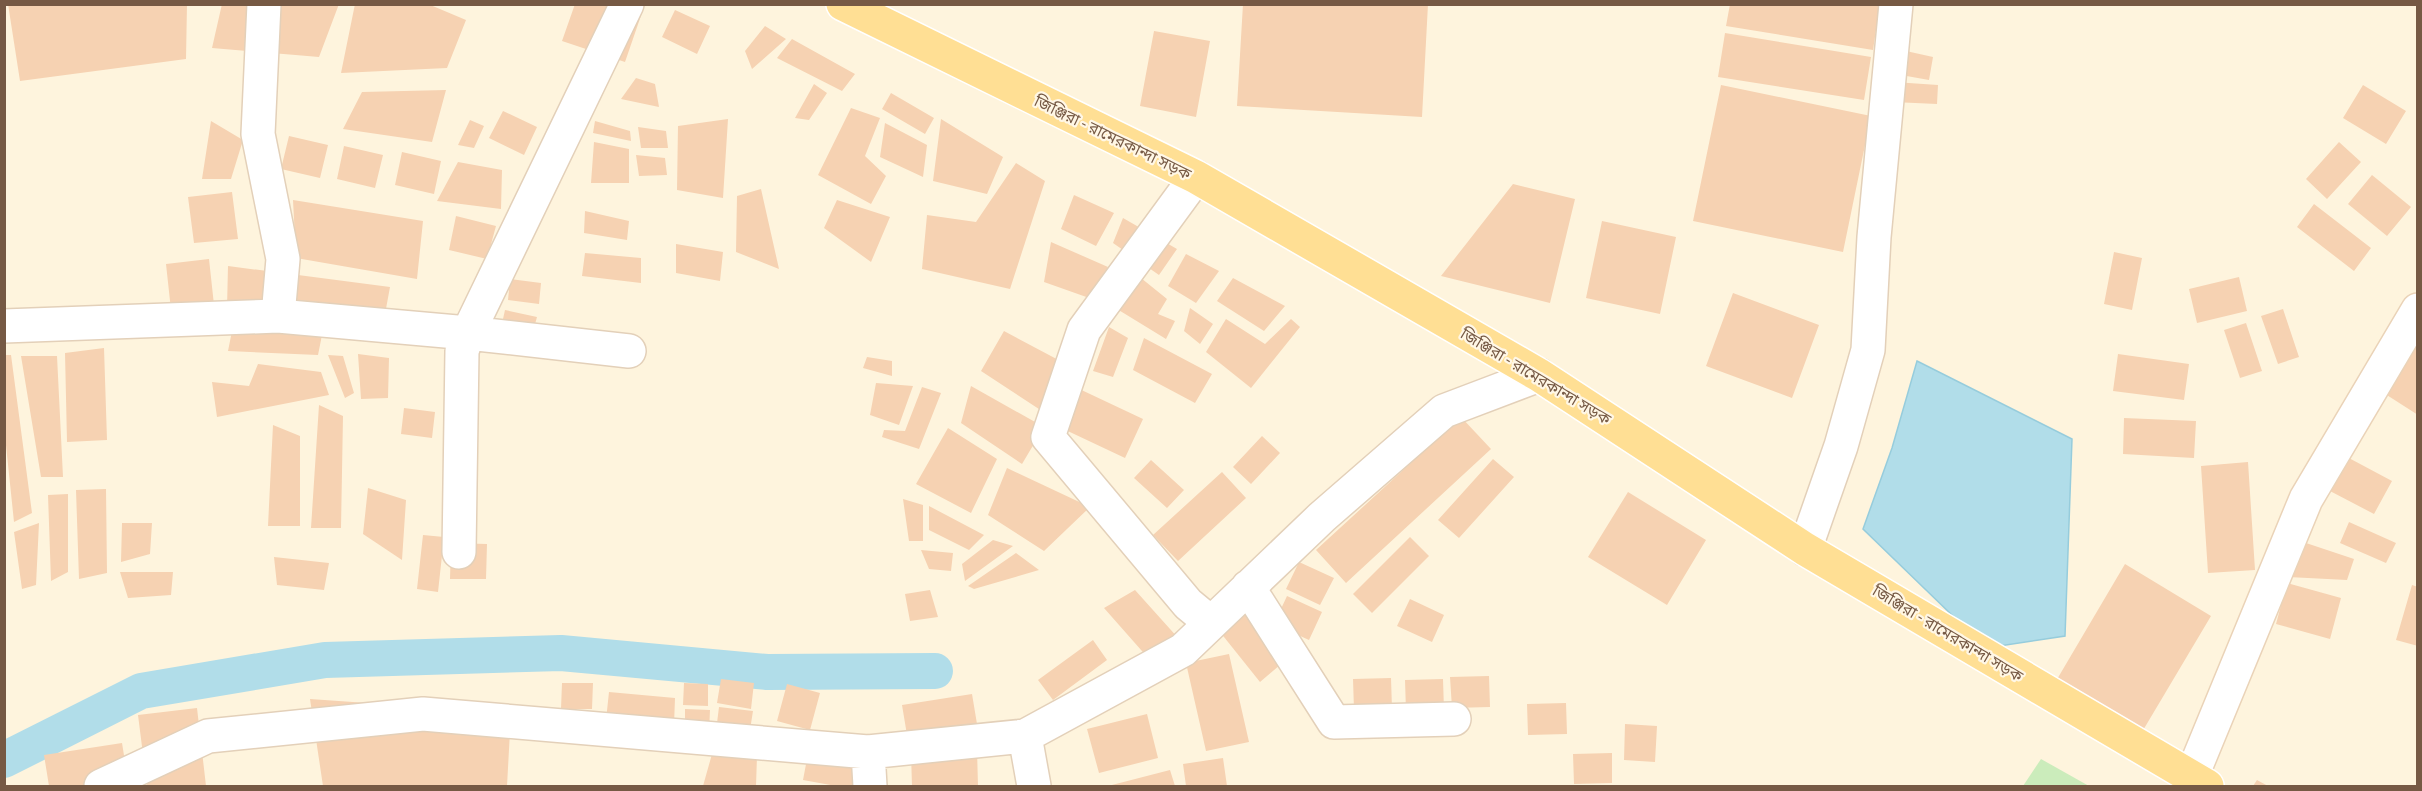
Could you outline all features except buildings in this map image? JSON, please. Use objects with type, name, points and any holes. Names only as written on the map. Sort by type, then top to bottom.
[{"type":"main road","name":"জিঞ্জিরা - রামেরকান্দা সড়ক","points":[[843,4],[1196,177],[1539,375],[1805,549],[2199,782]]},
{"type":"street","points":[[264,4],[258,134],[283,259],[278,316]]},
{"type":"street","points":[[459,552],[462,351],[468,333],[627,4]]},
{"type":"street","points":[[1805,549],[1840,446],[1868,350],[1874,237],[1896,4]]},
{"type":"street","points":[[1196,177],[1084,330],[1048,437],[1188,604],[1211,623]]},
{"type":"street","points":[[2199,782],[2306,499],[2418,310]]},
{"type":"street","points":[[4,326],[278,316],[468,333],[629,351]]},
{"type":"street","points":[[101,786],[208,736],[423,714],[868,752],[1024,736],[1183,650],[1322,517],[1444,411],[1539,375]]},
{"type":"street","points":[[1248,587],[1334,722],[1454,719]]},
{"type":"street","points":[[1024,736],[1034,786]]},
{"type":"street","points":[[868,752],[870,786]]},
{"type":"green space","points":[[2041,759],[2089,786],[2023,786]]},
{"type":"water","points":[[1917,361],[2072,439],[2065,636],[1986,648],[1863,529],[1892,448]]},
{"type":"waterway","points":[[4,760],[141,691],[325,660],[561,653],[767,672],[935,671]]}]
